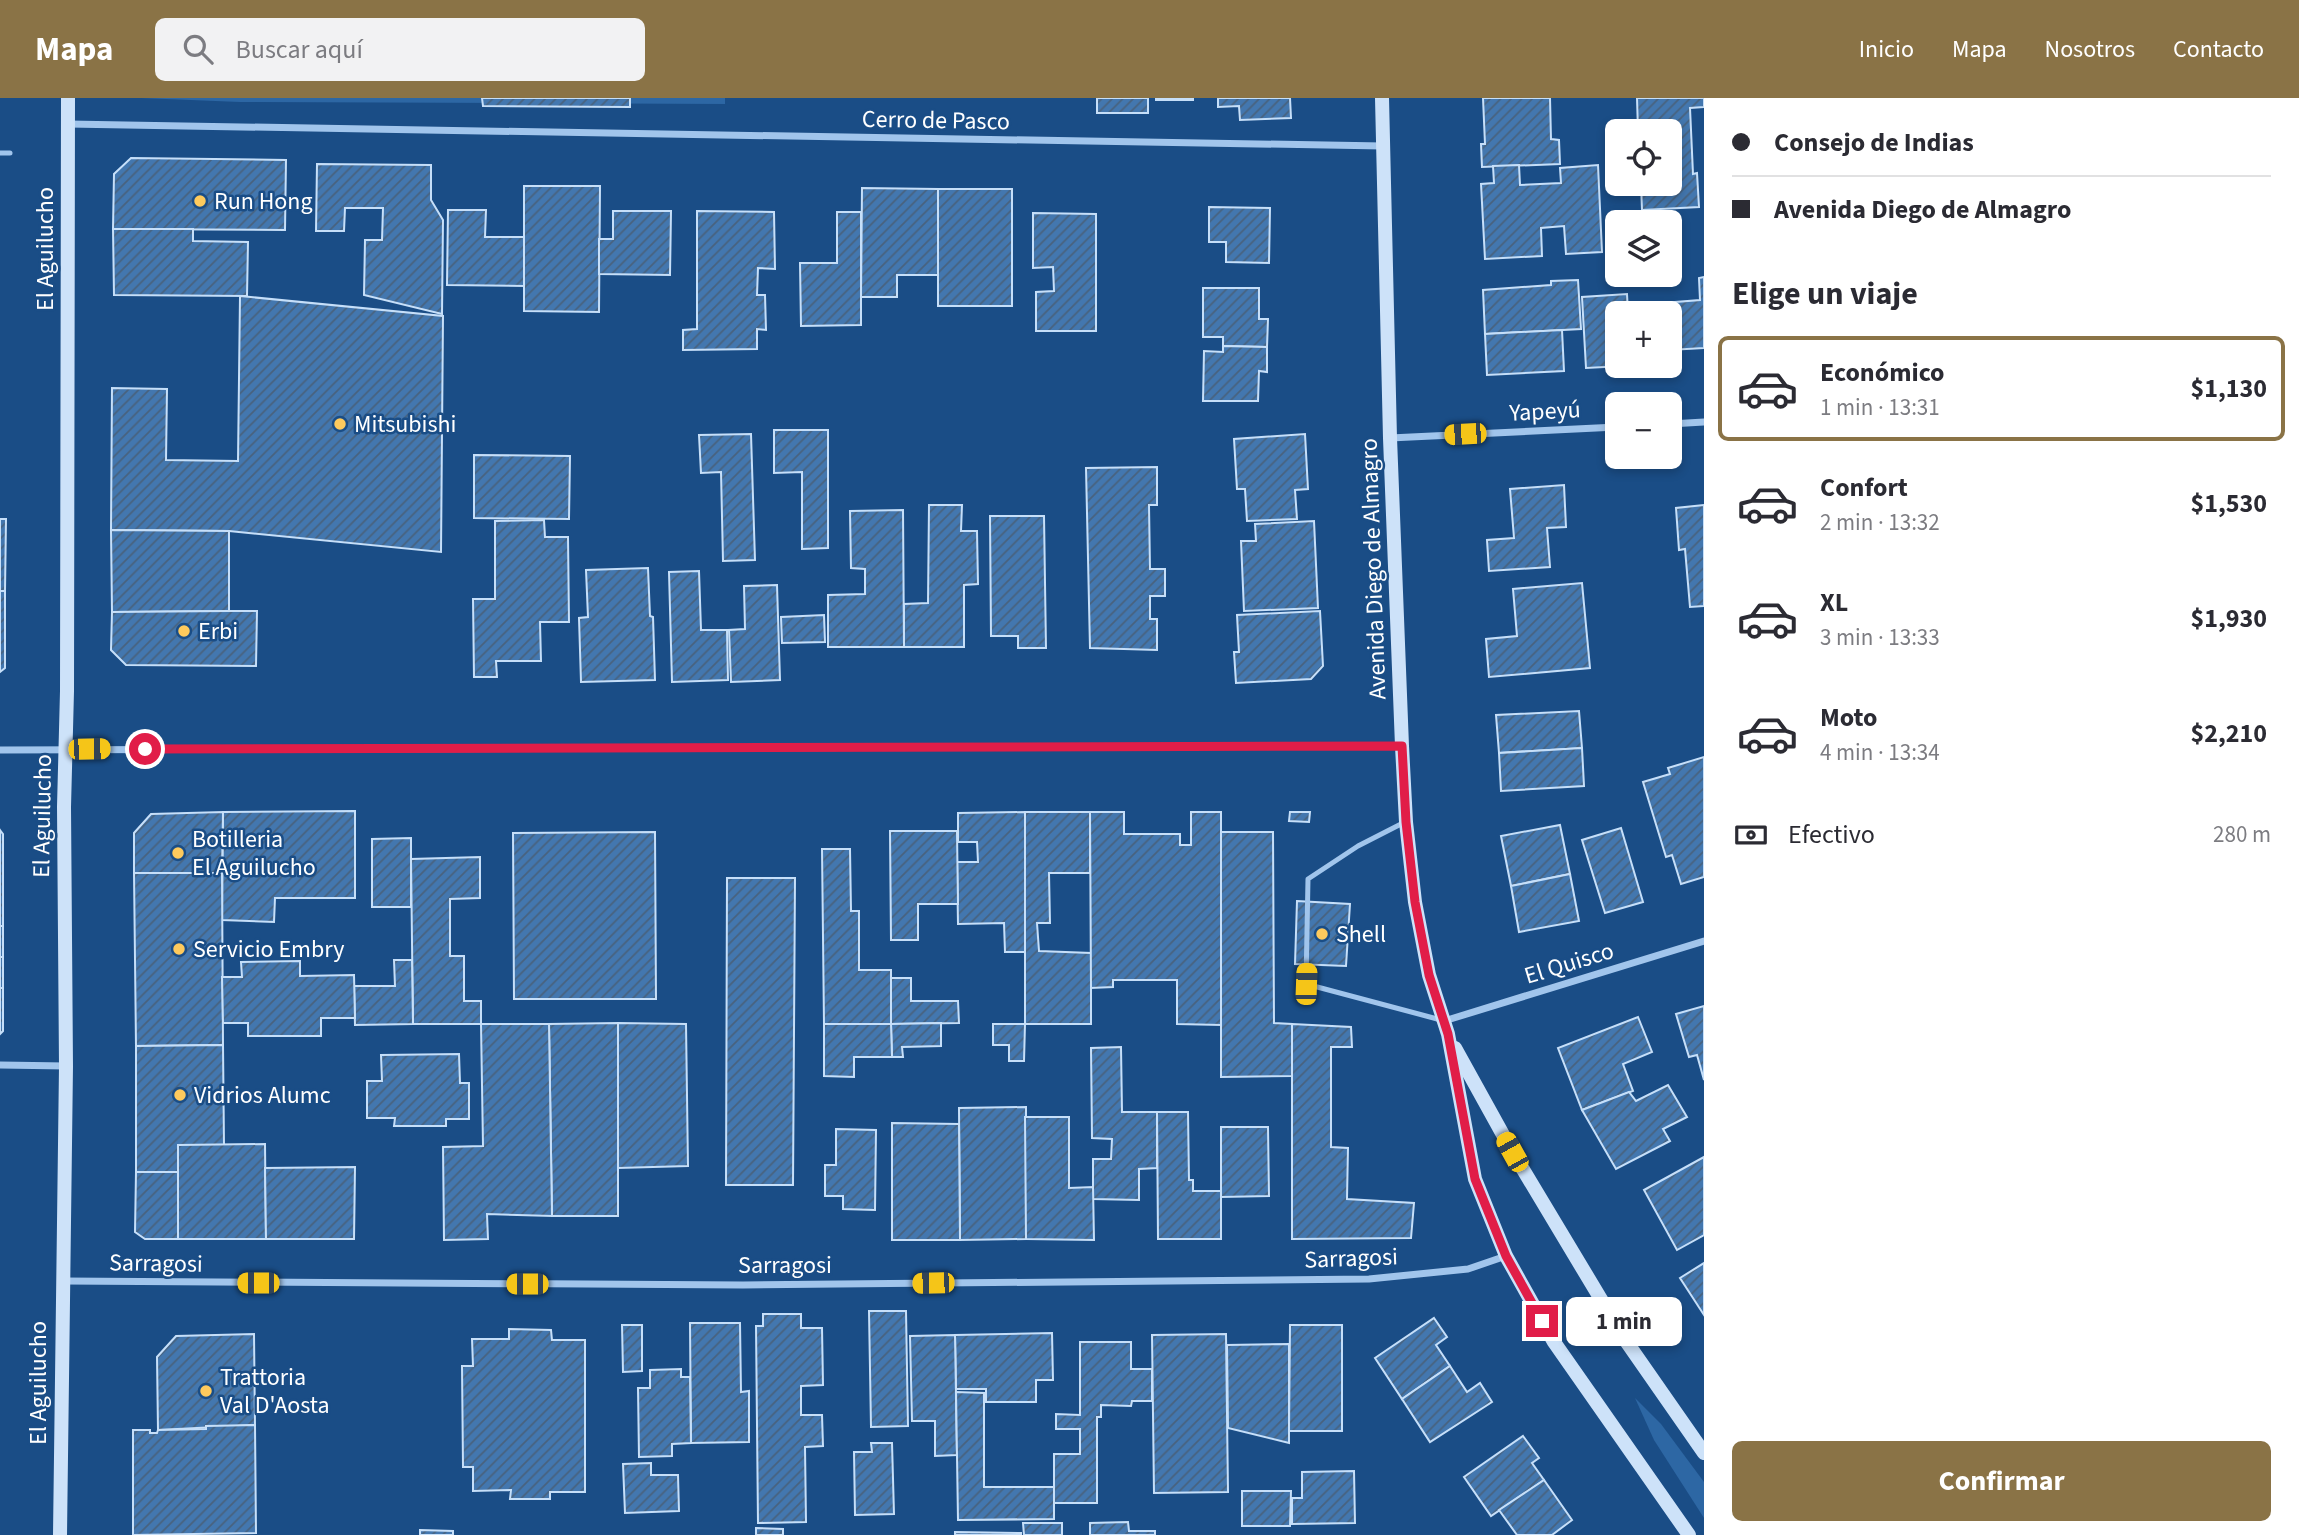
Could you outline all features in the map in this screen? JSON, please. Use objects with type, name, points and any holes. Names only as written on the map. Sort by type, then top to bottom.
[{"type":"street","name":"El Aguilucho","points":[[60,1535],[66,1066],[64,807],[68,98]]},
{"type":"street","name":"Avenida Diego de Almagro","points":[[1382,98],[1390,438],[1406,822],[1415,902],[1429,975],[1446,1027],[1475,1179],[1506,1256],[1554,1342],[1689,1535]]},
{"type":"street","name":"Cerro de Pasco","points":[[68,124],[1383,146]]},
{"type":"street","points":[[1682,423],[1704,422]]},
{"type":"street","name":"Yapeyú","points":[[1390,438],[1605,427]]},
{"type":"street","points":[[0,750],[1402,746]]},
{"type":"street","name":"El Quisco","points":[[1446,1027],[1704,941]]},
{"type":"street","name":"Avenida Diego de Almagro","points":[[1446,1027],[1512,1152],[1626,1341],[1704,1453]]},
{"type":"street","points":[[0,1065],[66,1066]]},
{"type":"street","name":"Sarragosi","points":[[62,1281],[743,1285],[1369,1279],[1468,1269],[1506,1256]]},
{"type":"lane","points":[[0,153],[10,153]]},
{"type":"lane","points":[[1406,822],[1358,846],[1308,879],[1306,984],[1446,1027]]},
{"type":"shaded area","points":[[141,98],[725,98],[725,104],[240,102]]},
{"type":"shaded area","points":[[1635,1398],[1661,1424],[1704,1482],[1704,1518],[1654,1440]]},
{"type":"building","points":[[482,98],[630,98],[630,107],[483,106]]},
{"type":"building","points":[[1097,98],[1148,98],[1148,113],[1097,113]]},
{"type":"building","points":[[1193,98],[1193,100],[1156,100]]},
{"type":"building","points":[[1218,98],[1290,98],[1291,118],[1240,120],[1239,106],[1218,107]]},
{"type":"building","points":[[1483,98],[1550,98],[1551,139],[1559,140],[1560,164],[1482,167],[1481,144],[1485,144]]},
{"type":"building","points":[[1637,98],[1704,98],[1704,107],[1690,108],[1693,174],[1697,173],[1699,207],[1642,210],[1641,196],[1682,196],[1682,119],[1638,119]]},
{"type":"building","name":"Run Hong","points":[[131,158],[286,160],[285,230],[113,229],[114,174]]},
{"type":"building","points":[[317,164],[431,165],[431,200],[443,220],[442,314],[364,295],[365,240],[382,240],[383,208],[345,208],[344,231],[316,231]]},
{"type":"building","points":[[1519,165],[1520,185],[1561,183],[1560,168],[1598,165],[1602,252],[1566,254],[1564,226],[1541,228],[1542,256],[1485,259],[1481,184],[1494,183],[1493,166]]},
{"type":"building","points":[[524,186],[600,186],[599,312],[524,311]]},
{"type":"building","points":[[862,188],[938,189],[938,275],[897,275],[897,297],[861,297]]},
{"type":"building","points":[[938,189],[1012,189],[1012,306],[938,306]]},
{"type":"building","points":[[1209,207],[1270,208],[1269,263],[1226,262],[1226,242],[1209,242]]},
{"type":"building","points":[[448,210],[486,210],[485,237],[524,237],[524,286],[447,285]]},
{"type":"building","points":[[613,211],[671,211],[670,275],[599,274],[599,239],[613,239]]},
{"type":"building","points":[[697,211],[774,212],[775,269],[758,268],[757,295],[765,295],[766,330],[757,329],[757,349],[683,350],[683,330],[697,329]]},
{"type":"building","points":[[837,212],[861,212],[861,325],[801,326],[800,263],[837,263]]},
{"type":"building","points":[[1033,213],[1096,214],[1096,331],[1036,331],[1036,292],[1054,291],[1053,267],[1033,268]]},
{"type":"building","points":[[113,229],[193,229],[193,241],[248,242],[247,296],[114,295]]},
{"type":"building","points":[[1704,277],[1704,348],[1682,349],[1682,301],[1700,300],[1699,278]]},
{"type":"building","points":[[1578,280],[1581,329],[1485,334],[1483,290],[1551,285],[1551,281]]},
{"type":"building","points":[[1203,288],[1259,288],[1259,319],[1268,319],[1267,347],[1223,346],[1223,337],[1203,337]]},
{"type":"building","points":[[1627,294],[1627,301],[1605,301],[1605,367],[1586,368],[1582,297]]},
{"type":"building","name":"Mitsubishi","points":[[240,296],[443,316],[441,552],[229,531],[111,530],[112,388],[167,389],[166,460],[238,461]]},
{"type":"building","points":[[1562,330],[1564,371],[1487,375],[1485,334]]},
{"type":"building","points":[[1223,346],[1267,347],[1267,372],[1259,371],[1258,401],[1203,401],[1204,351],[1223,352]]},
{"type":"building","points":[[774,430],[828,430],[828,548],[802,549],[802,472],[774,473]]},
{"type":"building","points":[[751,434],[755,560],[723,561],[721,472],[701,473],[699,435]]},
{"type":"building","points":[[1305,434],[1308,489],[1295,490],[1297,519],[1247,521],[1245,489],[1237,489],[1234,439]]},
{"type":"building","points":[[474,455],[570,456],[569,519],[474,518]]},
{"type":"building","points":[[1157,467],[1157,505],[1149,505],[1150,569],[1165,569],[1165,596],[1150,596],[1150,619],[1157,619],[1157,650],[1090,648],[1086,468]]},
{"type":"building","points":[[1564,485],[1566,527],[1547,528],[1550,567],[1489,571],[1487,540],[1514,538],[1510,489]]},
{"type":"building","points":[[929,505],[962,505],[961,531],[977,531],[978,584],[964,585],[964,647],[904,647],[904,604],[928,603]]},
{"type":"building","points":[[1704,505],[1704,606],[1690,607],[1685,549],[1679,550],[1676,508]]},
{"type":"building","points":[[903,510],[904,647],[828,647],[828,595],[865,594],[865,569],[851,568],[850,511]]},
{"type":"building","points":[[990,516],[1044,516],[1046,648],[1018,648],[1018,636],[991,636]]},
{"type":"building","points":[[0,519],[6,519],[5,591],[0,591]]},
{"type":"building","points":[[544,520],[545,537],[568,537],[569,622],[540,622],[541,661],[496,661],[497,677],[474,677],[473,599],[495,599],[495,521]]},
{"type":"building","points":[[1314,521],[1318,608],[1244,611],[1241,541],[1256,541],[1255,524]]},
{"type":"building","points":[[111,530],[229,531],[229,611],[112,612]]},
{"type":"building","points":[[648,568],[655,680],[581,682],[579,618],[588,617],[586,570]]},
{"type":"building","points":[[699,571],[701,630],[727,630],[728,680],[672,682],[669,572]]},
{"type":"building","points":[[1582,583],[1590,668],[1489,677],[1486,639],[1517,636],[1513,589]]},
{"type":"building","points":[[777,585],[780,680],[731,682],[729,630],[745,629],[744,586]]},
{"type":"building","points":[[0,591],[5,591],[5,668],[0,672]]},
{"type":"building","name":"Erbi","points":[[257,611],[256,666],[126,665],[111,650],[112,612]]},
{"type":"building","points":[[1320,611],[1323,666],[1311,679],[1236,683],[1234,652],[1239,652],[1237,615]]},
{"type":"building","points":[[824,615],[825,642],[782,643],[781,617]]},
{"type":"building","points":[[1579,711],[1582,748],[1499,753],[1496,715]]},
{"type":"building","points":[[1582,748],[1584,786],[1501,791],[1499,753]]},
{"type":"building","points":[[1704,757],[1704,877],[1681,884],[1672,855],[1666,857],[1643,782],[1670,774],[1668,768]]},
{"type":"building","points":[[355,811],[355,898],[275,898],[274,922],[222,920],[223,812]]},
{"type":"building","name":"Botilleria El Aguilucho","points":[[223,812],[222,873],[134,873],[134,833],[151,814]]},
{"type":"building","points":[[1025,812],[1025,952],[1005,952],[1004,923],[958,924],[957,862],[978,862],[977,842],[958,842],[958,813]]},
{"type":"building","points":[[1025,812],[1090,812],[1090,873],[1049,873],[1050,923],[1037,923],[1039,951],[1091,953],[1091,1024],[1025,1024]]},
{"type":"building","points":[[1090,812],[1124,812],[1124,834],[1180,834],[1180,845],[1191,845],[1191,812],[1221,812],[1221,1025],[1177,1024],[1177,980],[1113,980],[1113,987],[1091,988]]},
{"type":"building","points":[[1290,812],[1310,812],[1309,822],[1289,821]]},
{"type":"building","points":[[1560,825],[1570,874],[1511,886],[1501,836]]},
{"type":"building","points":[[1621,828],[1643,902],[1605,913],[1582,840]]},
{"type":"building","points":[[0,830],[3,834],[3,926],[0,926]]},
{"type":"building","points":[[890,831],[957,831],[958,904],[918,904],[918,940],[891,940]]},
{"type":"building","points":[[655,832],[656,999],[514,999],[513,833]]},
{"type":"building","points":[[1221,832],[1273,832],[1274,1023],[1292,1024],[1292,1076],[1221,1077]]},
{"type":"building","points":[[411,838],[411,907],[372,907],[372,839]]},
{"type":"building","points":[[822,849],[850,849],[851,911],[859,911],[859,970],[891,970],[891,1024],[824,1024]]},
{"type":"building","points":[[480,857],[480,898],[450,899],[450,956],[464,956],[464,1001],[481,1001],[481,1024],[413,1024],[411,859]]},
{"type":"building","name":"Servicio Embry","points":[[134,873],[222,873],[223,1045],[136,1046]]},
{"type":"building","points":[[1570,874],[1579,921],[1519,932],[1511,886]]},
{"type":"building","points":[[727,878],[795,878],[793,1185],[726,1185]]},
{"type":"building","name":"Shell","points":[[1297,901],[1350,904],[1346,966],[1295,964]]},
{"type":"building","points":[[0,926],[3,926],[3,957],[0,957]]},
{"type":"building","points":[[0,957],[3,957],[3,988],[0,988]]},
{"type":"building","points":[[394,960],[412,960],[413,1024],[355,1025],[354,986],[395,986]]},
{"type":"building","points":[[300,961],[300,976],[354,975],[355,1018],[321,1018],[321,1036],[248,1036],[248,1023],[223,1023],[222,977],[242,977],[241,962]]},
{"type":"building","points":[[891,978],[911,978],[911,1001],[958,1001],[959,1023],[891,1024]]},
{"type":"building","points":[[0,988],[3,988],[3,1031],[0,1034]]},
{"type":"building","points":[[1704,1006],[1704,1080],[1697,1055],[1689,1057],[1676,1014]]},
{"type":"building","points":[[1638,1017],[1652,1052],[1623,1064],[1633,1091],[1582,1110],[1558,1048]]},
{"type":"building","points":[[618,1023],[618,1216],[552,1216],[549,1024]]},
{"type":"building","points":[[618,1023],[686,1024],[688,1166],[618,1168]]},
{"type":"building","points":[[941,1023],[941,1046],[902,1047],[903,1057],[892,1057],[891,1024]]},
{"type":"building","points":[[481,1024],[549,1024],[552,1216],[487,1214],[488,1239],[444,1240],[443,1147],[483,1146]]},
{"type":"building","points":[[824,1024],[891,1024],[892,1057],[854,1057],[854,1077],[824,1076]]},
{"type":"building","points":[[993,1024],[1025,1024],[1024,1061],[1009,1061],[1009,1045],[993,1045]]},
{"type":"building","points":[[1292,1024],[1351,1027],[1352,1047],[1331,1047],[1331,1147],[1348,1148],[1347,1199],[1414,1203],[1411,1238],[1292,1239]]},
{"type":"building","name":"Vidrios Alumc","points":[[223,1045],[224,1145],[178,1145],[178,1172],[136,1172],[136,1046]]},
{"type":"building","points":[[1121,1047],[1122,1112],[1157,1112],[1157,1168],[1139,1169],[1139,1200],[1093,1199],[1093,1159],[1111,1159],[1112,1139],[1092,1138],[1091,1048]]},
{"type":"building","points":[[459,1054],[460,1083],[469,1083],[469,1119],[446,1119],[446,1126],[394,1126],[395,1118],[367,1118],[367,1081],[382,1081],[381,1055]]},
{"type":"building","points":[[1668,1085],[1687,1117],[1663,1129],[1670,1141],[1616,1169],[1582,1110],[1629,1092],[1636,1101]]},
{"type":"building","points":[[1026,1107],[1026,1239],[960,1240],[959,1108]]},
{"type":"building","points":[[1157,1112],[1188,1112],[1189,1180],[1193,1180],[1193,1191],[1221,1191],[1221,1239],[1158,1239]]},
{"type":"building","points":[[1025,1117],[1069,1117],[1069,1188],[1093,1187],[1094,1240],[1026,1239]]},
{"type":"building","points":[[892,1123],[959,1124],[960,1240],[892,1240]]},
{"type":"building","points":[[1221,1127],[1268,1127],[1269,1196],[1221,1197]]},
{"type":"building","points":[[836,1129],[876,1130],[875,1210],[843,1209],[843,1196],[825,1196],[825,1165],[836,1165]]},
{"type":"building","points":[[265,1144],[266,1239],[178,1239],[178,1145]]},
{"type":"building","points":[[1704,1157],[1704,1235],[1677,1250],[1644,1190]]},
{"type":"building","points":[[355,1167],[354,1239],[266,1239],[265,1168]]},
{"type":"building","points":[[136,1172],[178,1172],[178,1239],[145,1239],[135,1232]]},
{"type":"building","points":[[1704,1263],[1704,1315],[1680,1278]]},
{"type":"building","points":[[869,1311],[906,1311],[908,1426],[871,1427]]},
{"type":"building","points":[[763,1314],[801,1314],[801,1328],[822,1328],[823,1385],[801,1386],[801,1415],[822,1415],[823,1446],[805,1447],[806,1522],[758,1523],[756,1326],[763,1326]]},
{"type":"building","points":[[1434,1318],[1447,1337],[1436,1345],[1450,1366],[1402,1399],[1375,1358]]},
{"type":"building","points":[[690,1323],[740,1323],[741,1392],[749,1391],[749,1442],[691,1443]]},
{"type":"building","points":[[622,1325],[642,1325],[642,1371],[623,1372]]},
{"type":"building","points":[[1290,1325],[1342,1325],[1342,1431],[1289,1431]]},
{"type":"building","points":[[509,1329],[551,1330],[552,1340],[585,1340],[585,1492],[550,1492],[550,1499],[510,1499],[511,1490],[473,1491],[473,1467],[463,1467],[462,1366],[473,1366],[472,1339],[509,1339]]},
{"type":"building","points":[[1052,1333],[1053,1380],[1036,1380],[1036,1402],[986,1402],[986,1389],[956,1389],[955,1335]]},
{"type":"building","name":"Trattoria Val D'Aosta","points":[[254,1334],[255,1425],[158,1430],[157,1357],[176,1336]]},
{"type":"building","points":[[1226,1334],[1228,1492],[1154,1493],[1152,1335]]},
{"type":"building","points":[[955,1335],[957,1455],[935,1456],[935,1421],[912,1421],[910,1336]]},
{"type":"building","points":[[1080,1342],[1131,1342],[1131,1369],[1152,1369],[1152,1401],[1132,1401],[1131,1406],[1101,1405],[1101,1417],[1097,1417],[1097,1503],[1054,1503],[1054,1454],[1080,1454],[1080,1429],[1056,1429],[1056,1414],[1080,1415]]},
{"type":"building","points":[[1289,1344],[1289,1443],[1228,1428],[1227,1345]]},
{"type":"building","points":[[1450,1366],[1467,1392],[1480,1383],[1492,1402],[1430,1442],[1402,1399]]},
{"type":"building","points":[[681,1369],[681,1377],[690,1377],[691,1443],[672,1444],[672,1456],[639,1457],[638,1388],[650,1388],[650,1370]]},
{"type":"building","points":[[956,1392],[984,1393],[984,1487],[1054,1487],[1054,1519],[958,1520]]},
{"type":"building","points":[[255,1425],[256,1533],[133,1535],[133,1430],[150,1430],[150,1433],[157,1433],[158,1430],[206,1429],[206,1426]]},
{"type":"building","points":[[1523,1436],[1539,1458],[1532,1463],[1544,1480],[1491,1516],[1464,1477]]},
{"type":"building","points":[[871,1443],[892,1443],[894,1514],[855,1515],[854,1452],[872,1452]]},
{"type":"building","points":[[651,1463],[651,1475],[678,1475],[679,1511],[625,1513],[623,1464]]},
{"type":"building","points":[[1354,1471],[1355,1523],[1292,1524],[1292,1498],[1302,1498],[1302,1472]]},
{"type":"building","points":[[1544,1480],[1572,1520],[1552,1535],[1517,1535],[1499,1510]]},
{"type":"building","points":[[1242,1491],[1291,1491],[1290,1526],[1242,1526]]},
{"type":"building","points":[[1128,1522],[1129,1531],[1155,1531],[1155,1535],[1090,1535],[1090,1523]]},
{"type":"building","points":[[1023,1523],[1062,1523],[1062,1535],[1024,1535]]},
{"type":"building","points":[[756,1528],[783,1529],[783,1535],[756,1535]]},
{"type":"building","points":[[420,1530],[453,1531],[453,1535],[420,1535]]},
{"type":"building","points":[[955,1532],[1021,1533],[1021,1535],[955,1535]]},
{"type":"place","name":"Run Hong","points":[[200,201]]},
{"type":"place","name":"Mitsubishi","points":[[340,424]]},
{"type":"place","name":"Erbi","points":[[184,631]]},
{"type":"place","name":"Botilleria El Aguilucho","points":[[178,853]]},
{"type":"place","name":"Shell","points":[[1322,934]]},
{"type":"place","name":"Servicio Embry","points":[[179,949]]},
{"type":"place","name":"Vidrios Alumc","points":[[180,1095]]},
{"type":"place","name":"Trattoria Val D'Aosta","points":[[206,1391]]},
{"type":"route","points":[[145,749],[1402,746],[1406,822],[1415,902],[1429,975],[1448,1034],[1475,1179],[1506,1256],[1542,1321]]}]
